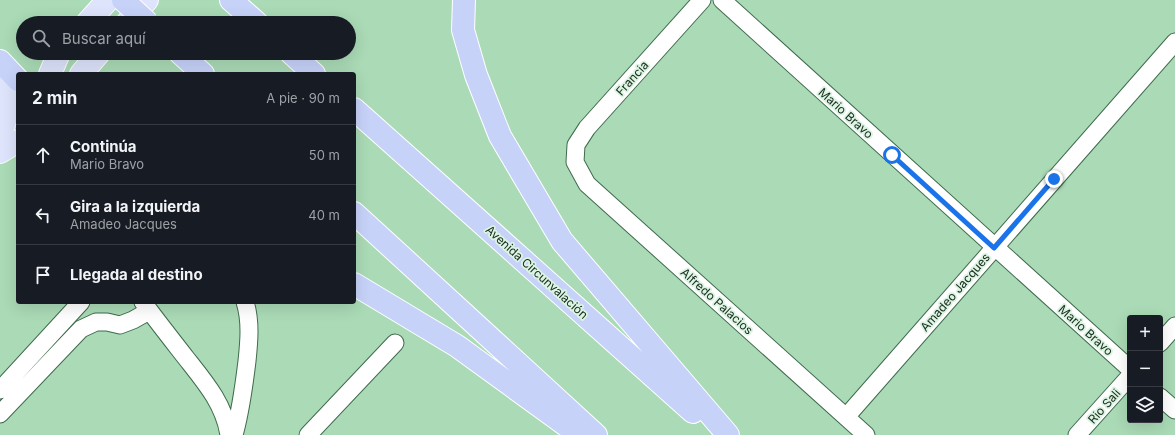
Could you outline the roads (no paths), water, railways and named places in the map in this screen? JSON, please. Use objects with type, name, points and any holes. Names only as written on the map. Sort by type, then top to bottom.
[{"type":"highway","points":[[123,0],[140,16]]},
{"type":"highway","points":[[231,0],[249,16]]},
{"type":"highway","points":[[464,0],[463,30],[478,82],[500,136],[562,240],[728,435]]},
{"type":"highway","points":[[188,60],[201,72]]},
{"type":"highway","points":[[299,60],[312,72]]},
{"type":"highway","points":[[1,63],[16,78]]},
{"type":"highway","name":"Avenida Circunvalación","points":[[356,112],[719,435]]},
{"type":"highway","points":[[356,215],[596,435]]},
{"type":"highway","points":[[356,285],[457,346],[580,435]]},
{"type":"main road","points":[[93,16],[108,0]]},
{"type":"main road","points":[[132,16],[147,0]]},
{"type":"main road","points":[[51,72],[56,60]]},
{"type":"main road","points":[[83,72],[94,60]]},
{"type":"main road","points":[[0,152],[11,134],[7,82],[1,63]]},
{"type":"street","name":"Francia","points":[[575,162],[576,145],[587,128],[702,0]]},
{"type":"street","name":"Mario Bravo","points":[[722,0],[1127,367]]},
{"type":"street","name":"Amadeo Jacques","points":[[846,417],[1175,42]]},
{"type":"street","name":"Alfredo Palacios","points":[[575,162],[587,184],[866,435]]},
{"type":"street","points":[[0,390],[79,304]]},
{"type":"street","points":[[234,435],[241,409],[249,338],[248,309],[246,304]]},
{"type":"street","points":[[0,414],[81,329],[96,322],[107,322],[120,325],[133,320],[146,306],[210,390],[221,407],[229,435]]},
{"type":"street","points":[[1163,340],[1175,326]]},
{"type":"street","points":[[308,435],[395,343]]},
{"type":"street","name":"Rio Sali","points":[[1077,435],[1127,379]]},
{"type":"street","points":[[1163,400],[1175,410]]}]
